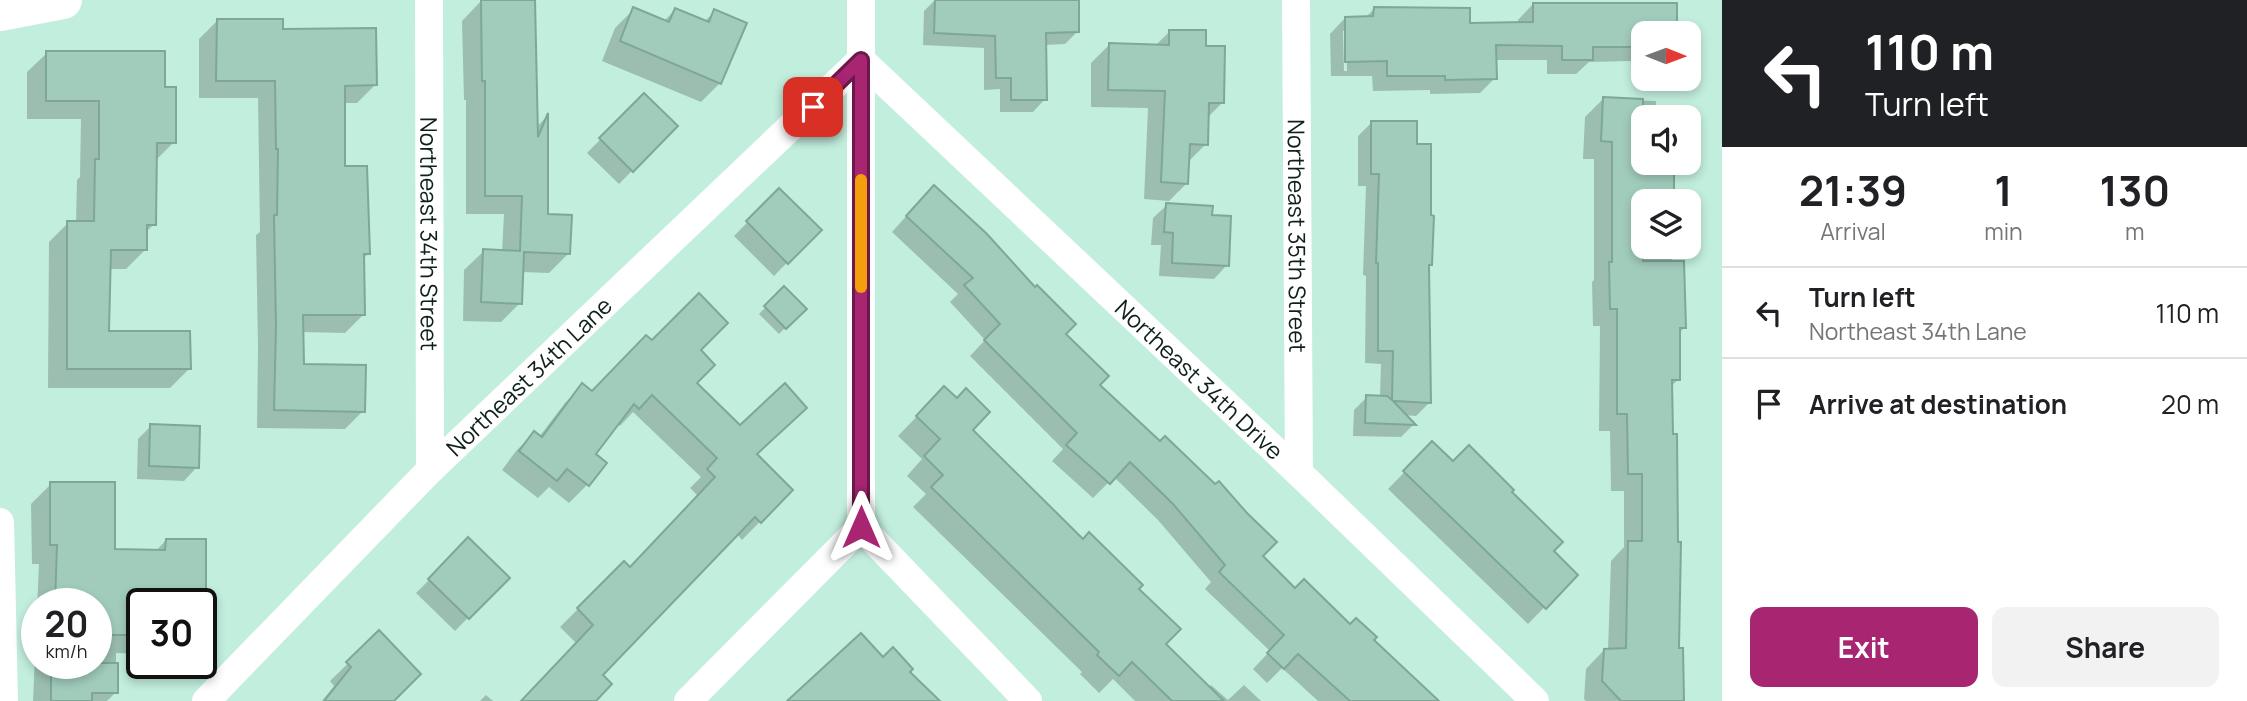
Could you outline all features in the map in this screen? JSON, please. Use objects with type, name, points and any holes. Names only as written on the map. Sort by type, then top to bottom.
[{"type":"street","points":[[0,12],[63,0]]},
{"type":"street","name":"Northeast 34th Street","points":[[429,0],[430,470]]},
{"type":"street","points":[[861,0],[861,527],[1028,701]]},
{"type":"street","name":"Northeast 35th Street","points":[[1296,0],[1299,472]]},
{"type":"street","name":"Northeast 34th Lane","points":[[206,701],[430,470],[861,60]]},
{"type":"street","name":"Northeast 34th Drive","points":[[861,60],[1299,472],[1535,701]]},
{"type":"street","points":[[0,522],[4,701]]},
{"type":"street","points":[[688,701],[861,527]]},
{"type":"building","points":[[481,0],[535,0],[538,137],[548,113],[548,214],[572,215],[570,254],[524,252],[522,304],[481,302],[483,249],[520,251],[522,196],[485,196],[485,81],[482,81]]},
{"type":"building","points":[[935,0],[1079,0],[1079,32],[1046,33],[1047,100],[1011,100],[1011,78],[996,78],[995,36],[934,33]]},
{"type":"building","points":[[1533,3],[1677,3],[1677,21],[1631,21],[1631,47],[1593,47],[1593,60],[1562,60],[1562,46],[1496,45],[1497,79],[1445,80],[1445,76],[1387,76],[1387,61],[1345,62],[1345,17],[1373,16],[1374,7],[1470,8],[1470,23],[1533,22]]},
{"type":"building","points":[[633,7],[669,22],[675,8],[709,22],[714,9],[747,23],[721,84],[620,41]]},
{"type":"building","points":[[217,19],[283,19],[283,29],[376,28],[377,85],[345,86],[345,166],[367,166],[370,254],[364,254],[365,315],[303,315],[304,364],[366,365],[365,412],[274,410],[274,215],[277,215],[278,149],[275,81],[216,81]]},
{"type":"building","points":[[1169,30],[1206,30],[1206,46],[1225,46],[1224,103],[1209,103],[1208,145],[1190,144],[1188,184],[1161,182],[1165,91],[1108,90],[1109,43],[1169,45]]},
{"type":"building","points":[[46,51],[165,51],[165,87],[176,87],[176,143],[157,143],[156,225],[147,225],[147,250],[111,250],[109,331],[190,331],[191,369],[67,369],[67,221],[94,221],[95,159],[99,159],[99,101],[46,101]]},
{"type":"building","points":[[644,93],[678,126],[633,172],[599,138]]},
{"type":"building","points":[[1603,97],[1643,99],[1643,105],[1631,105],[1631,175],[1674,175],[1674,189],[1631,189],[1631,259],[1684,261],[1686,328],[1680,328],[1680,380],[1672,380],[1673,434],[1677,434],[1678,542],[1681,542],[1679,648],[1683,648],[1684,701],[1621,701],[1602,681],[1604,649],[1626,648],[1628,541],[1642,541],[1642,474],[1628,474],[1627,414],[1617,414],[1617,309],[1610,309],[1609,262],[1612,262],[1612,142],[1601,141]]},
{"type":"building","points":[[1371,121],[1417,121],[1417,144],[1431,144],[1431,215],[1434,216],[1432,265],[1429,265],[1431,403],[1393,401],[1416,425],[1365,423],[1366,395],[1387,396],[1392,400],[1393,351],[1378,351],[1376,263],[1379,174],[1371,174]]},
{"type":"building","points":[[934,185],[987,234],[1035,287],[1037,285],[1076,324],[1066,334],[1109,376],[1100,385],[1160,441],[1165,436],[1215,484],[1219,481],[1277,542],[1263,556],[1295,588],[1304,579],[1350,624],[1356,618],[1377,637],[1374,640],[1439,701],[1350,701],[1298,654],[1284,669],[1267,653],[1284,635],[1219,572],[1225,565],[1173,504],[1130,462],[1110,484],[1066,445],[1077,433],[984,340],[1000,324],[964,285],[973,278],[906,216]]},
{"type":"building","points":[[779,188],[822,230],[788,264],[746,221]]},
{"type":"building","points":[[1166,203],[1213,206],[1212,215],[1231,216],[1229,266],[1172,263],[1173,233],[1164,232]]},
{"type":"building","points":[[784,286],[807,309],[786,329],[764,306]]},
{"type":"building","points":[[699,293],[728,323],[701,350],[715,365],[697,383],[740,425],[785,383],[807,408],[757,454],[793,490],[761,523],[755,517],[603,675],[612,684],[596,701],[521,701],[593,625],[577,608],[624,561],[630,567],[715,477],[707,469],[717,458],[652,395],[639,409],[634,404],[596,454],[607,463],[589,486],[567,469],[557,481],[519,451],[534,431],[542,437],[582,383],[592,391],[646,335],[652,340]]},
{"type":"building","points":[[944,386],[957,398],[966,388],[990,412],[973,430],[1083,539],[1089,532],[1143,585],[1139,589],[1181,629],[1166,644],[1224,701],[1172,701],[1132,662],[1119,676],[1097,655],[1099,652],[931,487],[943,475],[924,456],[940,439],[916,416]]},
{"type":"building","points":[[150,424],[200,426],[199,468],[149,466]]},
{"type":"building","points":[[1432,441],[1453,461],[1469,445],[1563,542],[1554,551],[1578,575],[1546,609],[1403,471]]},
{"type":"building","points":[[50,482],[115,482],[115,549],[165,550],[166,539],[206,539],[206,588],[126,588],[126,635],[112,635],[112,588],[56,588],[57,545],[50,545]]},
{"type":"building","points":[[468,537],[510,578],[469,619],[428,579]]},
{"type":"building","points":[[379,630],[421,674],[394,701],[324,701],[351,667],[346,662]]},
{"type":"building","points":[[861,633],[883,657],[893,647],[913,669],[910,672],[940,701],[787,701]]},
{"type":"building","points":[[112,663],[118,663],[118,693],[92,693],[92,701],[51,701],[51,679],[112,679]]},
{"type":"slow traffic","points":[[861,180],[861,287]]},
{"type":"route","points":[[813,107],[861,60],[861,527]]}]
